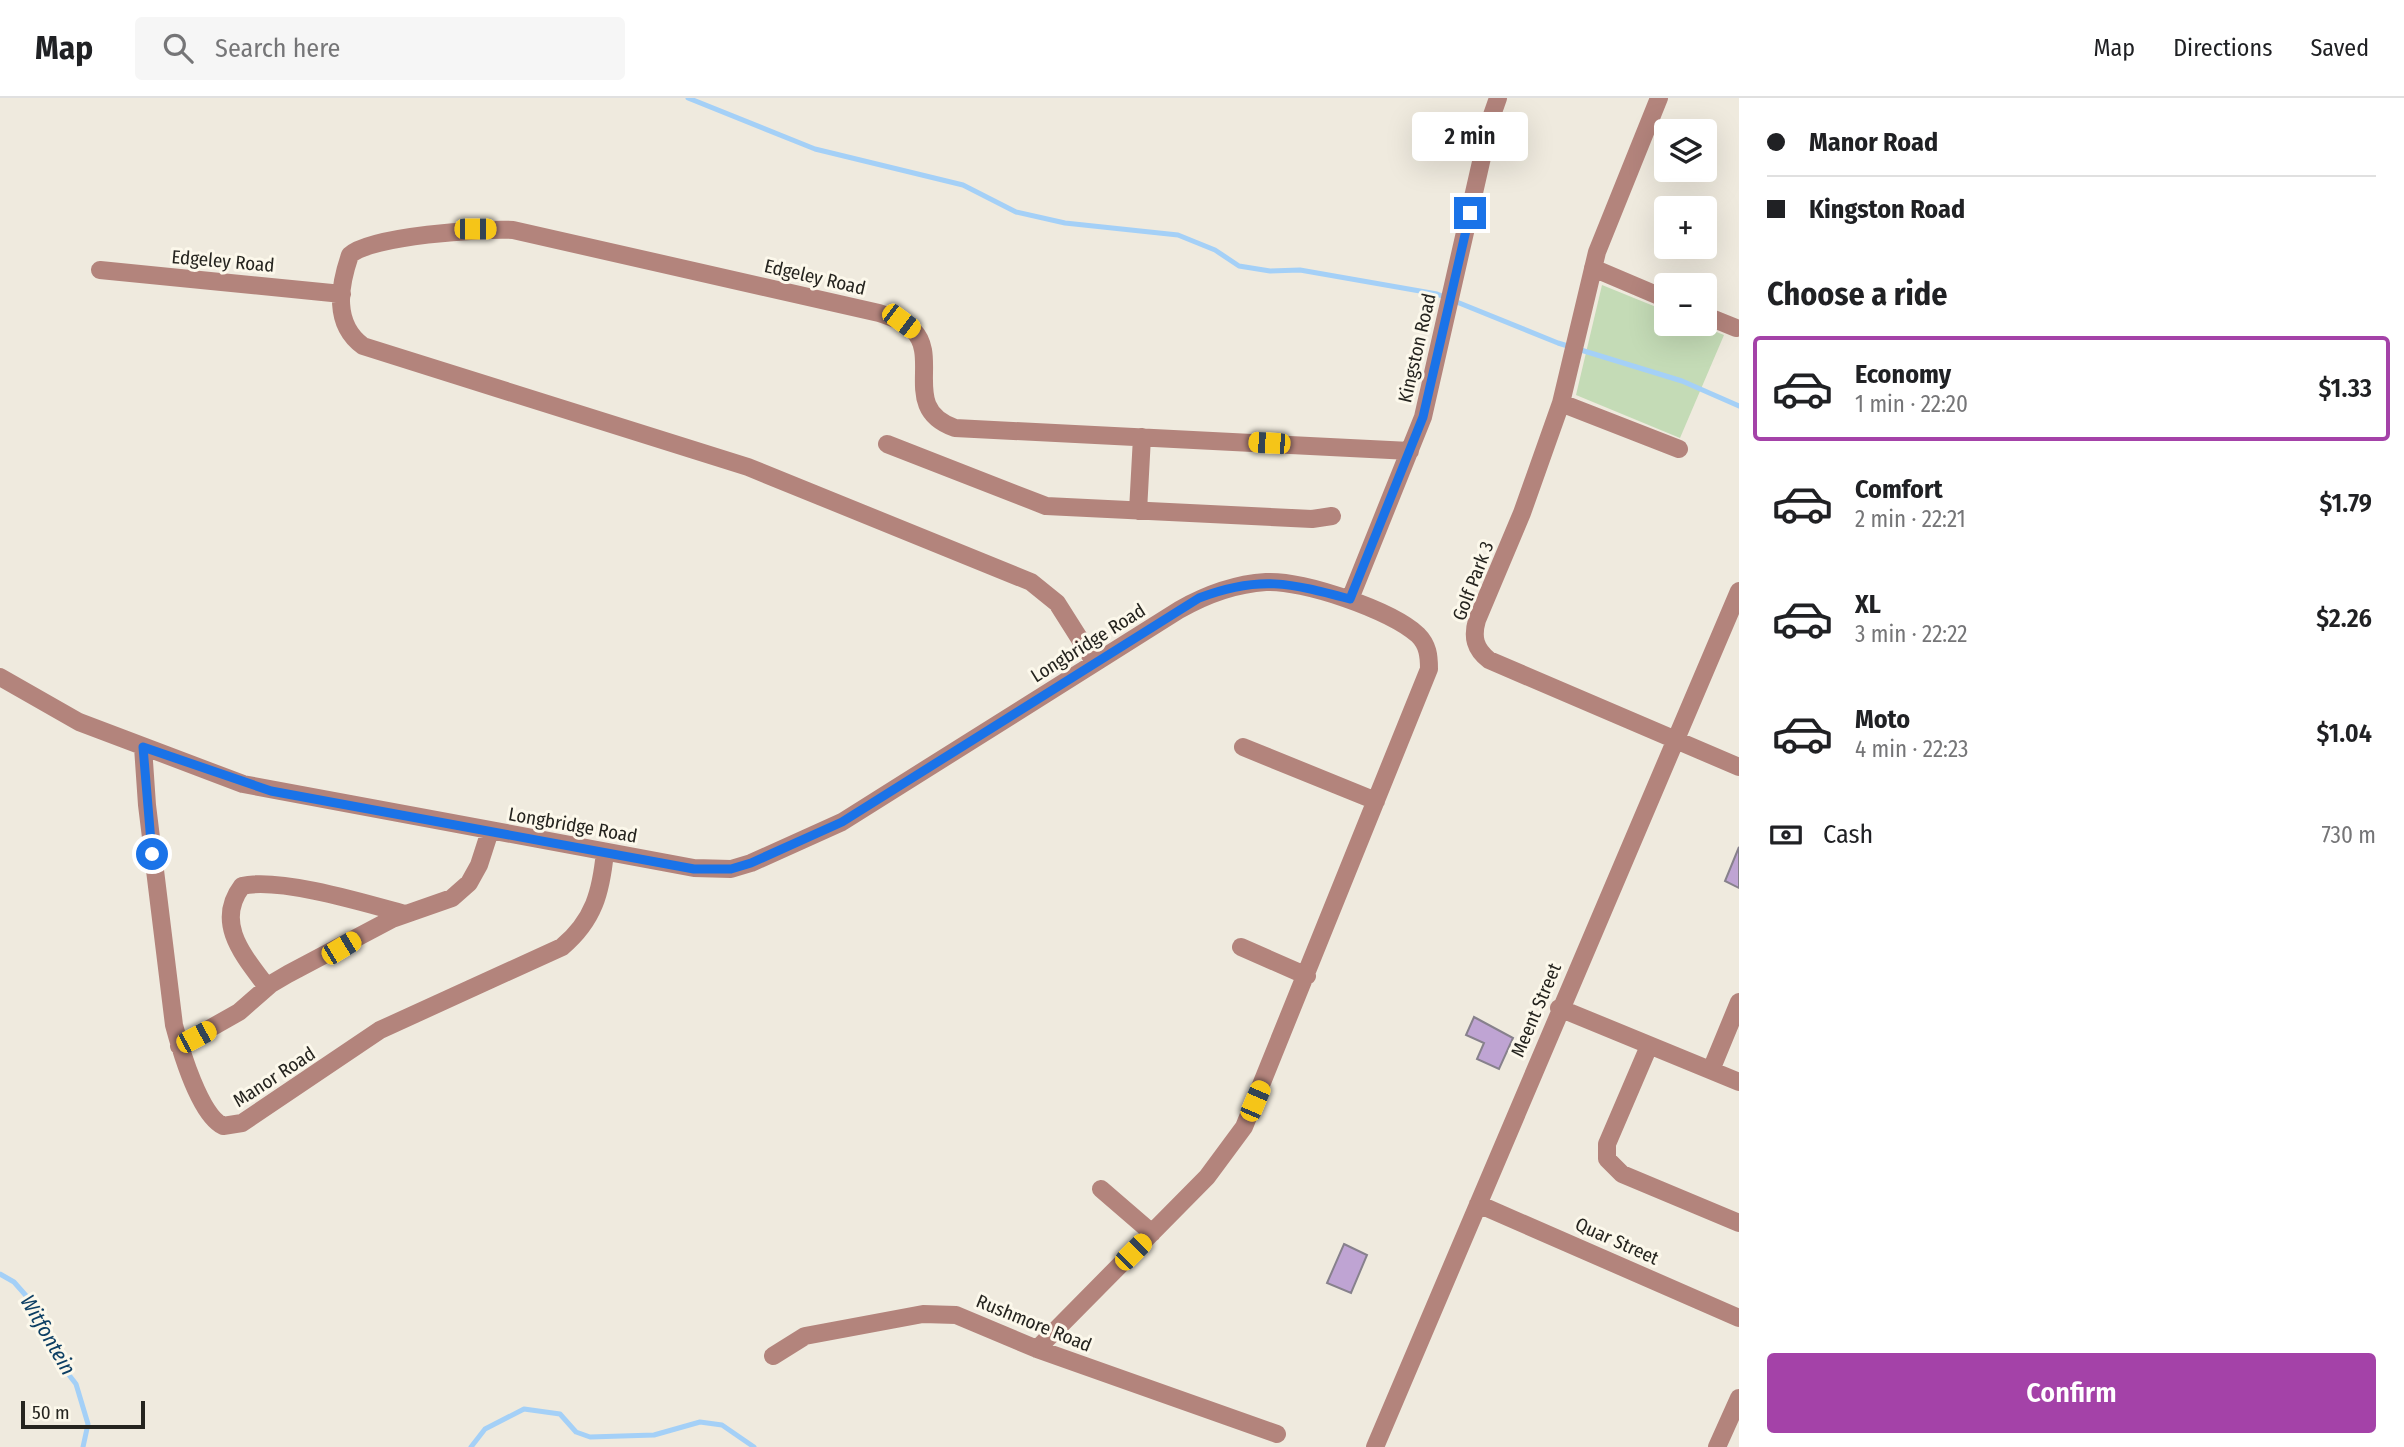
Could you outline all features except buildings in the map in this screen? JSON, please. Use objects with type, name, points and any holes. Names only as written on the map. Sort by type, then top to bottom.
[{"type":"street","name":"Kingston Road","points":[[1350,599],[1423,417],[1491,118],[1498,98]]},
{"type":"street","name":"Golf Park 3","points":[[1660,98],[1628,170],[1593,268],[1561,403],[1522,513],[1477,620],[1475,636],[1477,648],[1489,660],[1739,767]]},
{"type":"street","name":"Edgeley Road","points":[[1096,663],[1057,603],[1048,592],[1031,582],[748,467],[363,346],[346,331],[340,309],[350,255],[362,246],[475,229],[532,233],[878,313],[901,321],[914,331],[922,348],[928,407],[936,418],[955,428],[1410,451]]},
{"type":"street","points":[[1593,268],[1654,294]]},
{"type":"street","name":"Edgeley Road","points":[[100,271],[342,294]]},
{"type":"street","points":[[1717,320],[1736,328]]},
{"type":"street","points":[[1561,403],[1679,449]]},
{"type":"street","points":[[1138,511],[1142,437]]},
{"type":"street","points":[[887,444],[1046,506],[1312,519],[1332,516]]},
{"type":"street","name":"Longbridge Road","points":[[0,677],[79,722],[271,791],[694,869],[731,869],[751,863],[842,822],[1199,598],[1237,585],[1270,582],[1350,599],[1406,626],[1419,636],[1429,656],[1422,687],[1307,976],[1234,1143],[1207,1177],[1037,1349]]},
{"type":"street","name":"Meent Street","points":[[1375,1447],[1559,1008],[1739,591]]},
{"type":"street","name":"Manor Road","points":[[143,747],[167,977],[179,1046],[208,1113],[223,1126],[232,1127],[242,1123],[380,1030],[562,947],[580,932],[596,906],[602,886],[606,852]]},
{"type":"street","points":[[1243,747],[1376,802]]},
{"type":"street","points":[[179,1046],[239,1012],[267,987],[405,914],[453,898],[469,883],[479,865],[490,831]]},
{"type":"street","points":[[267,987],[240,951],[229,920],[233,897],[242,886],[263,883],[340,896],[405,914]]},
{"type":"street","points":[[1241,947],[1307,976]]},
{"type":"street","points":[[1712,1070],[1739,1002]]},
{"type":"street","points":[[1559,1008],[1739,1082]]},
{"type":"street","points":[[1649,1046],[1607,1144],[1607,1159],[1622,1174],[1739,1223]]},
{"type":"street","points":[[1101,1189],[1152,1233]]},
{"type":"street","name":"Quar Street","points":[[1478,1203],[1739,1318]]},
{"type":"street","name":"Rushmore Road","points":[[773,1356],[805,1336],[942,1313],[971,1319],[1037,1349],[1277,1434]]},
{"type":"street","points":[[1717,1447],[1739,1398]]},
{"type":"green space","points":[[1602,285],[1654,306],[1654,336],[1717,336],[1717,332],[1724,335],[1680,438],[1576,395]]},
{"type":"waterway","points":[[688,98],[815,149],[963,185],[1016,212],[1065,223],[1178,235],[1215,250],[1239,266],[1270,271],[1300,270],[1437,294],[1558,343],[1682,381],[1739,406]]},
{"type":"waterway","name":"Witfontein","points":[[0,1274],[14,1282],[36,1307],[55,1357],[76,1384],[88,1424],[83,1447]]},
{"type":"waterway","name":"Witfontein","points":[[471,1447],[485,1429],[524,1409],[560,1414],[576,1432],[590,1437],[654,1435],[700,1422],[722,1425],[754,1447]]},
{"type":"route","points":[[152,854],[143,747],[271,791],[694,869],[731,869],[772,855],[842,822],[1199,598],[1237,585],[1270,582],[1350,599],[1423,417],[1470,213]]}]
